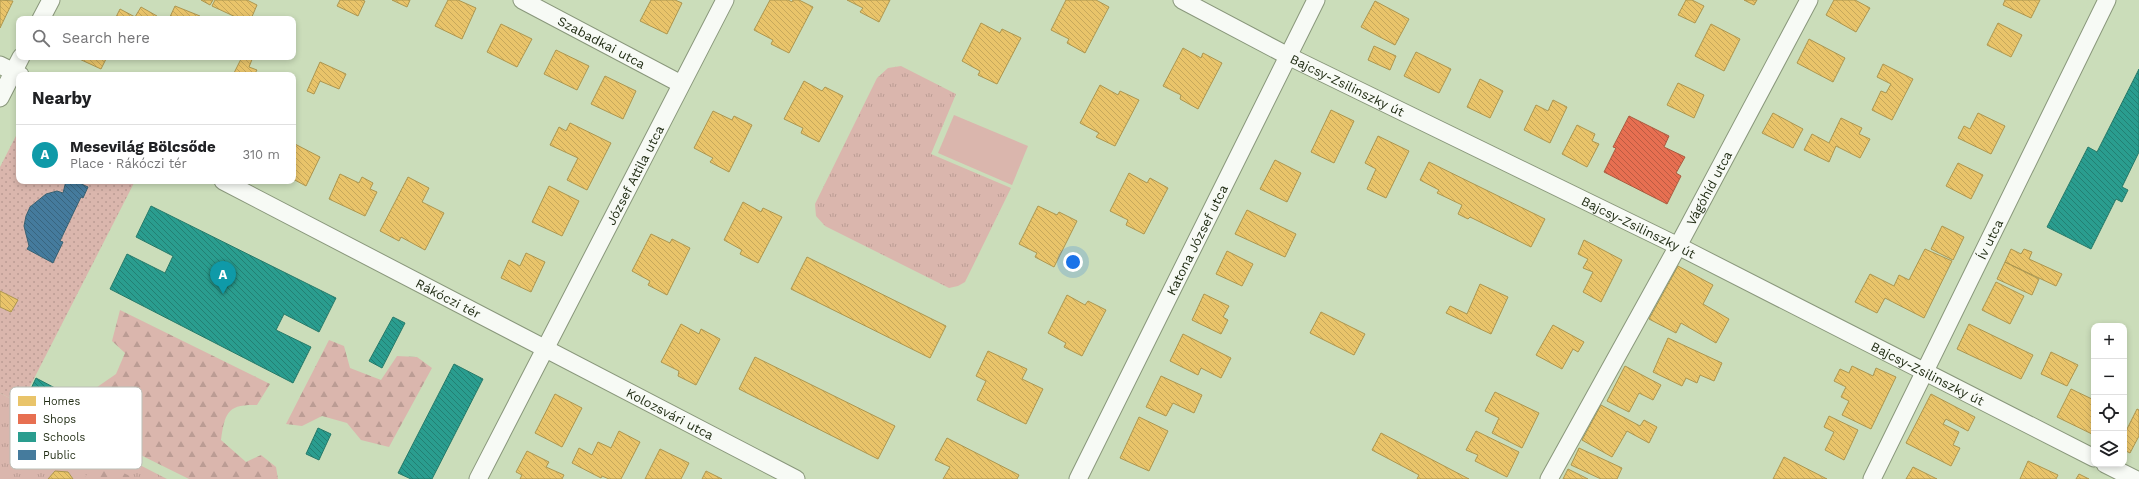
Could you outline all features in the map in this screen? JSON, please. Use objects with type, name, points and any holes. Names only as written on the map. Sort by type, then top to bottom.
[{"type":"street","points":[[43,16],[51,0]]},
{"type":"street","name":"Szabadkai utca","points":[[522,0],[681,84]]},
{"type":"street","name":"József Attila utca","points":[[545,350],[725,0]]},
{"type":"street","name":"Bajcsy-Zsilinszky út","points":[[1182,0],[1288,56],[1678,246],[2091,456]]},
{"type":"street","name":"Katona József utca","points":[[1078,479],[1316,0]]},
{"type":"street","name":"Vágóhíd utca","points":[[1549,479],[1678,246],[1809,0]]},
{"type":"street","name":"Ív utca","points":[[1872,479],[2107,0]]},
{"type":"street","points":[[0,98],[14,67]]},
{"type":"street","name":"Rákóczi tér","points":[[229,184],[545,350]]},
{"type":"street","points":[[478,479],[545,350]]},
{"type":"street","name":"Kolozsvári utca","points":[[545,350],[796,479]]},
{"type":"street","points":[[2112,467],[2135,479]]},
{"type":"green space","points":[[901,66],[956,94],[931,154],[1011,188],[965,282],[958,286],[949,288],[825,226],[816,216],[815,204],[877,78],[888,68]]},
{"type":"green space","points":[[954,115],[1028,146],[1012,185],[938,153]]},
{"type":"green space","points":[[16,136],[16,184],[133,184],[30,387],[10,387],[10,398],[0,393],[0,167]]},
{"type":"green space","points":[[120,310],[270,384],[257,405],[239,406],[229,412],[224,423],[221,440],[246,462],[261,455],[276,467],[278,479],[189,479],[142,456],[142,387],[97,387],[116,374],[125,353],[112,341]]},
{"type":"green space","points":[[329,340],[344,346],[350,368],[381,380],[397,356],[417,357],[432,368],[389,447],[361,440],[347,423],[322,416],[302,426],[286,424]]},
{"type":"green space","points":[[0,393],[10,398],[10,469],[142,469],[142,466],[167,479],[0,479]]},
{"type":"green space","points":[[92,469],[115,469],[136,479],[83,479]]},
{"type":"building: Homes","points":[[0,0],[13,1],[0,28]]},
{"type":"building: Homes","points":[[201,0],[213,0],[210,5]]},
{"type":"building: Homes","points":[[215,0],[247,0],[257,5],[252,16],[234,16],[212,6]]},
{"type":"building: Homes","points":[[340,0],[365,1],[358,16],[337,6]]},
{"type":"building: Homes","points":[[392,0],[410,0],[407,7]]},
{"type":"building: Homes","points":[[448,0],[458,0],[476,8],[462,39],[435,26]]},
{"type":"building: Homes","points":[[651,0],[675,0],[682,3],[667,34],[640,21]]},
{"type":"building: Homes","points":[[770,0],[788,0],[792,2],[793,0],[799,0],[813,7],[789,53],[771,44],[773,40],[754,30]]},
{"type":"building: Homes","points":[[847,0],[890,0],[879,22],[860,12],[863,8]]},
{"type":"building: Homes","points":[[1066,0],[1096,0],[1109,7],[1085,53],[1067,43],[1069,39],[1051,30]]},
{"type":"building: Homes","points":[[1686,0],[1692,0],[1704,6],[1695,23],[1678,15]]},
{"type":"building: Homes","points":[[1744,0],[1757,0],[1754,5]]},
{"type":"building: Homes","points":[[1834,0],[1855,0],[1870,8],[1856,32],[1826,15]]},
{"type":"building: Homes","points":[[2005,0],[2040,0],[2031,18],[2003,5]]},
{"type":"building: Homes","points":[[1375,1],[1409,19],[1395,45],[1361,27]]},
{"type":"building: Homes","points":[[175,6],[200,16],[170,16]]},
{"type":"building: Homes","points":[[141,7],[157,16],[136,16]]},
{"type":"building: Homes","points":[[120,9],[133,16],[116,16]]},
{"type":"building: Homes","points":[[981,23],[1000,33],[1002,29],[1021,38],[997,84],[978,75],[980,71],[962,61]]},
{"type":"building: Homes","points":[[1998,23],[2022,35],[2011,57],[1987,45]]},
{"type":"building: Homes","points":[[501,24],[532,39],[517,67],[487,52]]},
{"type":"building: Homes","points":[[1711,24],[1740,39],[1724,71],[1695,56]]},
{"type":"building: Homes","points":[[1809,39],[1845,58],[1833,82],[1797,63]]},
{"type":"building: Homes","points":[[1374,46],[1396,56],[1390,70],[1368,60]]},
{"type":"building: Homes","points":[[1183,48],[1201,58],[1203,53],[1222,63],[1198,109],[1180,99],[1181,95],[1163,86]]},
{"type":"building: Homes","points":[[556,50],[589,66],[577,90],[544,74]]},
{"type":"building: Homes","points":[[1416,52],[1451,69],[1439,93],[1404,76]]},
{"type":"building: Homes","points":[[82,60],[106,60],[101,69]]},
{"type":"building: Homes","points":[[240,60],[252,60],[249,67],[257,70],[256,72],[234,72]]},
{"type":"building: Homes","points":[[320,62],[346,74],[339,89],[320,81],[314,94],[307,91]]},
{"type":"building: Homes","points":[[1883,64],[1913,79],[1892,120],[1872,110],[1881,91],[1886,93],[1891,84],[1877,77]]},
{"type":"building: Homes","points":[[605,76],[636,91],[623,119],[591,104]]},
{"type":"building: Homes","points":[[1480,79],[1503,91],[1490,118],[1467,107]]},
{"type":"building: Homes","points":[[804,81],[822,91],[825,87],[843,96],[819,142],[801,133],[803,128],[784,119]]},
{"type":"building: Homes","points":[[1678,83],[1704,95],[1694,118],[1667,105]]},
{"type":"building: Homes","points":[[1100,85],[1118,95],[1120,91],[1139,100],[1115,146],[1096,137],[1099,133],[1080,123]]},
{"type":"building: Homes","points":[[1553,100],[1567,107],[1550,143],[1524,130],[1536,105],[1548,111]]},
{"type":"building: Homes","points":[[1331,110],[1354,121],[1334,163],[1311,152]]},
{"type":"building: Homes","points":[[713,111],[732,120],[734,116],[752,125],[729,172],[710,162],[713,158],[694,148]]},
{"type":"building: Homes","points":[[1773,113],[1803,129],[1793,148],[1762,133]]},
{"type":"building: Homes","points":[[1978,113],[2005,126],[1991,154],[1958,138],[1964,126],[1970,129]]},
{"type":"building: Homes","points":[[1841,118],[1862,128],[1859,134],[1870,139],[1860,158],[1836,146],[1829,162],[1804,150],[1812,134],[1829,143]]},
{"type":"building: Homes","points":[[570,123],[611,143],[587,190],[567,180],[578,158],[550,145],[559,127],[566,131]]},
{"type":"building: Homes","points":[[1577,125],[1595,134],[1592,141],[1599,144],[1587,167],[1562,154]]},
{"type":"building: Homes","points":[[1378,136],[1409,151],[1386,198],[1367,189],[1376,169],[1365,163]]},
{"type":"building: Homes","points":[[296,145],[320,157],[306,186],[296,181]]},
{"type":"building: Homes","points":[[1275,160],[1301,173],[1287,202],[1260,189]]},
{"type":"building: Homes","points":[[1429,162],[1545,219],[1531,247],[1470,217],[1468,219],[1458,214],[1462,205],[1437,193],[1439,190],[1420,180]]},
{"type":"building: Homes","points":[[1958,163],[1983,175],[1971,199],[1946,186]]},
{"type":"building: Homes","points":[[1129,173],[1147,183],[1150,178],[1168,188],[1144,234],[1126,225],[1128,220],[1110,211]]},
{"type":"building: Homes","points":[[340,174],[359,183],[362,177],[373,183],[370,189],[377,192],[365,216],[329,199]]},
{"type":"building: Homes","points":[[408,177],[429,188],[422,202],[444,213],[425,250],[401,237],[399,241],[380,231]]},
{"type":"building: Homes","points":[[549,186],[579,201],[562,236],[532,222]]},
{"type":"building: Homes","points":[[743,202],[761,212],[763,208],[782,217],[758,263],[740,254],[742,250],[724,240]]},
{"type":"building: Homes","points":[[1038,206],[1057,215],[1059,212],[1077,221],[1054,267],[1035,257],[1037,253],[1019,244]]},
{"type":"building: Homes","points":[[1247,210],[1296,234],[1285,257],[1235,234]]},
{"type":"building: Homes","points":[[1942,226],[1964,237],[1953,260],[1931,249]]},
{"type":"building: Homes","points":[[651,234],[670,243],[672,239],[690,248],[667,295],[648,285],[650,281],[632,271]]},
{"type":"building: Homes","points":[[1584,240],[1622,260],[1601,302],[1583,292],[1593,272],[1583,268],[1588,259],[1578,254]]},
{"type":"building: Homes","points":[[1925,249],[1952,261],[1924,318],[1885,298],[1877,313],[1855,302],[1870,274],[1894,286],[1899,275],[1909,280]]},
{"type":"building: Homes","points":[[2011,249],[2021,254],[2024,249],[2032,252],[2029,259],[2062,274],[2056,286],[2005,262]]},
{"type":"building: Homes","points":[[1227,251],[1253,264],[1242,286],[1216,274]]},
{"type":"building: Homes","points":[[526,253],[545,262],[531,292],[501,278],[509,260],[520,266]]},
{"type":"building: Homes","points":[[807,257],[946,326],[930,358],[791,289]]},
{"type":"building: Homes","points":[[2005,262],[2039,279],[2032,295],[1997,279]]},
{"type":"building: Homes","points":[[1678,266],[1713,285],[1703,304],[1729,319],[1716,343],[1681,323],[1676,333],[1649,319]]},
{"type":"building: Homes","points":[[1996,282],[2024,296],[2010,324],[1982,310]]},
{"type":"building: Homes","points":[[1480,284],[1508,297],[1491,334],[1446,313],[1450,306],[1467,314]]},
{"type":"building: Homes","points":[[0,291],[18,300],[11,312],[0,307]]},
{"type":"building: Homes","points":[[1204,294],[1229,306],[1223,317],[1228,320],[1221,334],[1192,320]]},
{"type":"building: Homes","points":[[1067,295],[1085,305],[1088,301],[1106,310],[1082,356],[1064,347],[1066,343],[1048,333]]},
{"type":"building: Homes","points":[[1321,312],[1365,334],[1354,355],[1310,333]]},
{"type":"building: Homes","points":[[681,324],[699,334],[701,329],[720,339],[696,385],[678,376],[679,371],[661,362]]},
{"type":"building: Homes","points":[[1969,324],[2033,355],[2021,379],[1957,349]]},
{"type":"building: Homes","points":[[1553,325],[1584,342],[1578,352],[1573,349],[1562,369],[1536,355]]},
{"type":"building: Homes","points":[[1183,334],[1231,358],[1221,378],[1201,368],[1198,375],[1170,361]]},
{"type":"building: Homes","points":[[1668,338],[1722,363],[1714,381],[1700,375],[1697,383],[1686,378],[1682,386],[1653,372]]},
{"type":"building: Homes","points":[[988,351],[1027,369],[1022,379],[1043,389],[1026,424],[977,400],[986,381],[976,376]]},
{"type":"building: Homes","points":[[2051,352],[2078,365],[2067,386],[2041,374]]},
{"type":"building: Homes","points":[[755,357],[895,426],[878,459],[739,389]]},
{"type":"building: Homes","points":[[1625,366],[1661,385],[1653,400],[1639,393],[1629,412],[1607,401]]},
{"type":"building: Homes","points":[[1852,366],[1873,376],[1876,368],[1896,377],[1871,429],[1842,415],[1849,401],[1841,397],[1846,387],[1834,381],[1840,369],[1849,373]]},
{"type":"building: Homes","points":[[1161,376],[1202,395],[1194,413],[1173,403],[1166,416],[1146,407]]},
{"type":"building: Homes","points":[[2071,389],[2091,399],[2091,434],[2057,417]]},
{"type":"building: Homes","points":[[1495,392],[1539,413],[1522,448],[1492,433],[1499,418],[1485,411]]},
{"type":"building: Homes","points":[[555,394],[582,408],[562,447],[535,433]]},
{"type":"building: Homes","points":[[1931,394],[1975,417],[1968,431],[1946,419],[1943,424],[1959,432],[1953,445],[1960,448],[1951,466],[1906,443]]},
{"type":"building: Homes","points":[[1601,405],[1640,426],[1644,420],[1657,427],[1649,443],[1627,431],[1612,457],[1582,440]]},
{"type":"building: Homes","points":[[2137,409],[2139,410],[2139,436],[2130,453],[2127,452],[2127,429]]},
{"type":"building: Homes","points":[[1829,416],[1858,430],[1844,460],[1825,450],[1834,432],[1824,427]]},
{"type":"building: Homes","points":[[1139,417],[1168,431],[1149,471],[1120,458]]},
{"type":"building: Homes","points":[[619,431],[640,442],[621,479],[609,479],[602,476],[601,478],[572,463],[579,448],[592,455],[598,442],[611,448]]},
{"type":"building: Homes","points":[[1476,431],[1519,452],[1507,477],[1475,461],[1478,455],[1466,450]]},
{"type":"building: Homes","points":[[1381,433],[1469,479],[1417,479],[1419,475],[1372,450]]},
{"type":"building: Homes","points":[[947,438],[1019,475],[1017,479],[943,479],[950,467],[935,460]]},
{"type":"building: Homes","points":[[1579,448],[1622,468],[1617,479],[1601,479],[1571,465]]},
{"type":"building: Homes","points":[[660,449],[689,463],[681,479],[645,479]]},
{"type":"building: Homes","points":[[527,451],[549,462],[546,467],[564,475],[562,479],[520,479],[522,475],[516,472]]},
{"type":"building: Homes","points":[[1784,457],[1827,479],[1773,479]]},
{"type":"building: Homes","points":[[2028,461],[2058,475],[2056,479],[2020,479]]},
{"type":"building: Homes","points":[[1913,467],[1937,479],[1906,479]]},
{"type":"building: Homes","points":[[1568,469],[1588,479],[1563,479]]},
{"type":"building: Homes","points":[[55,471],[68,472],[73,479],[48,479]]},
{"type":"building: Homes","points":[[706,471],[722,479],[702,479]]},
{"type":"building: Homes","points":[[2079,474],[2089,479],[2076,479]]},
{"type":"building: Shops","points":[[1629,116],[1669,136],[1664,147],[1685,157],[1676,173],[1681,176],[1667,204],[1604,172],[1616,148],[1613,147]]},
{"type":"building: Schools","points":[[2139,69],[2139,152],[2122,187],[2128,190],[2122,202],[2116,199],[2091,249],[2047,227],[2088,147],[2097,152]]},
{"type":"building: Schools","points":[[151,206],[336,298],[319,332],[284,314],[276,330],[311,347],[293,383],[110,289],[127,254],[165,273],[173,256],[136,237]]},
{"type":"building: Schools","points":[[393,317],[405,323],[382,368],[369,361]]},
{"type":"building: Schools","points":[[454,364],[483,379],[432,479],[411,479],[398,473]]},
{"type":"building: Schools","points":[[36,378],[53,387],[32,387]]},
{"type":"building: Schools","points":[[318,428],[331,434],[319,460],[306,454]]},
{"type":"building: Public","points":[[65,184],[82,184],[88,187],[83,198],[81,197],[60,241],[63,242],[53,263],[27,249],[29,246],[24,226],[30,207],[46,194],[57,191],[63,193]]},
{"type":"place","name":"Mesevilág Bölcsőde","points":[[223,294]]}]
